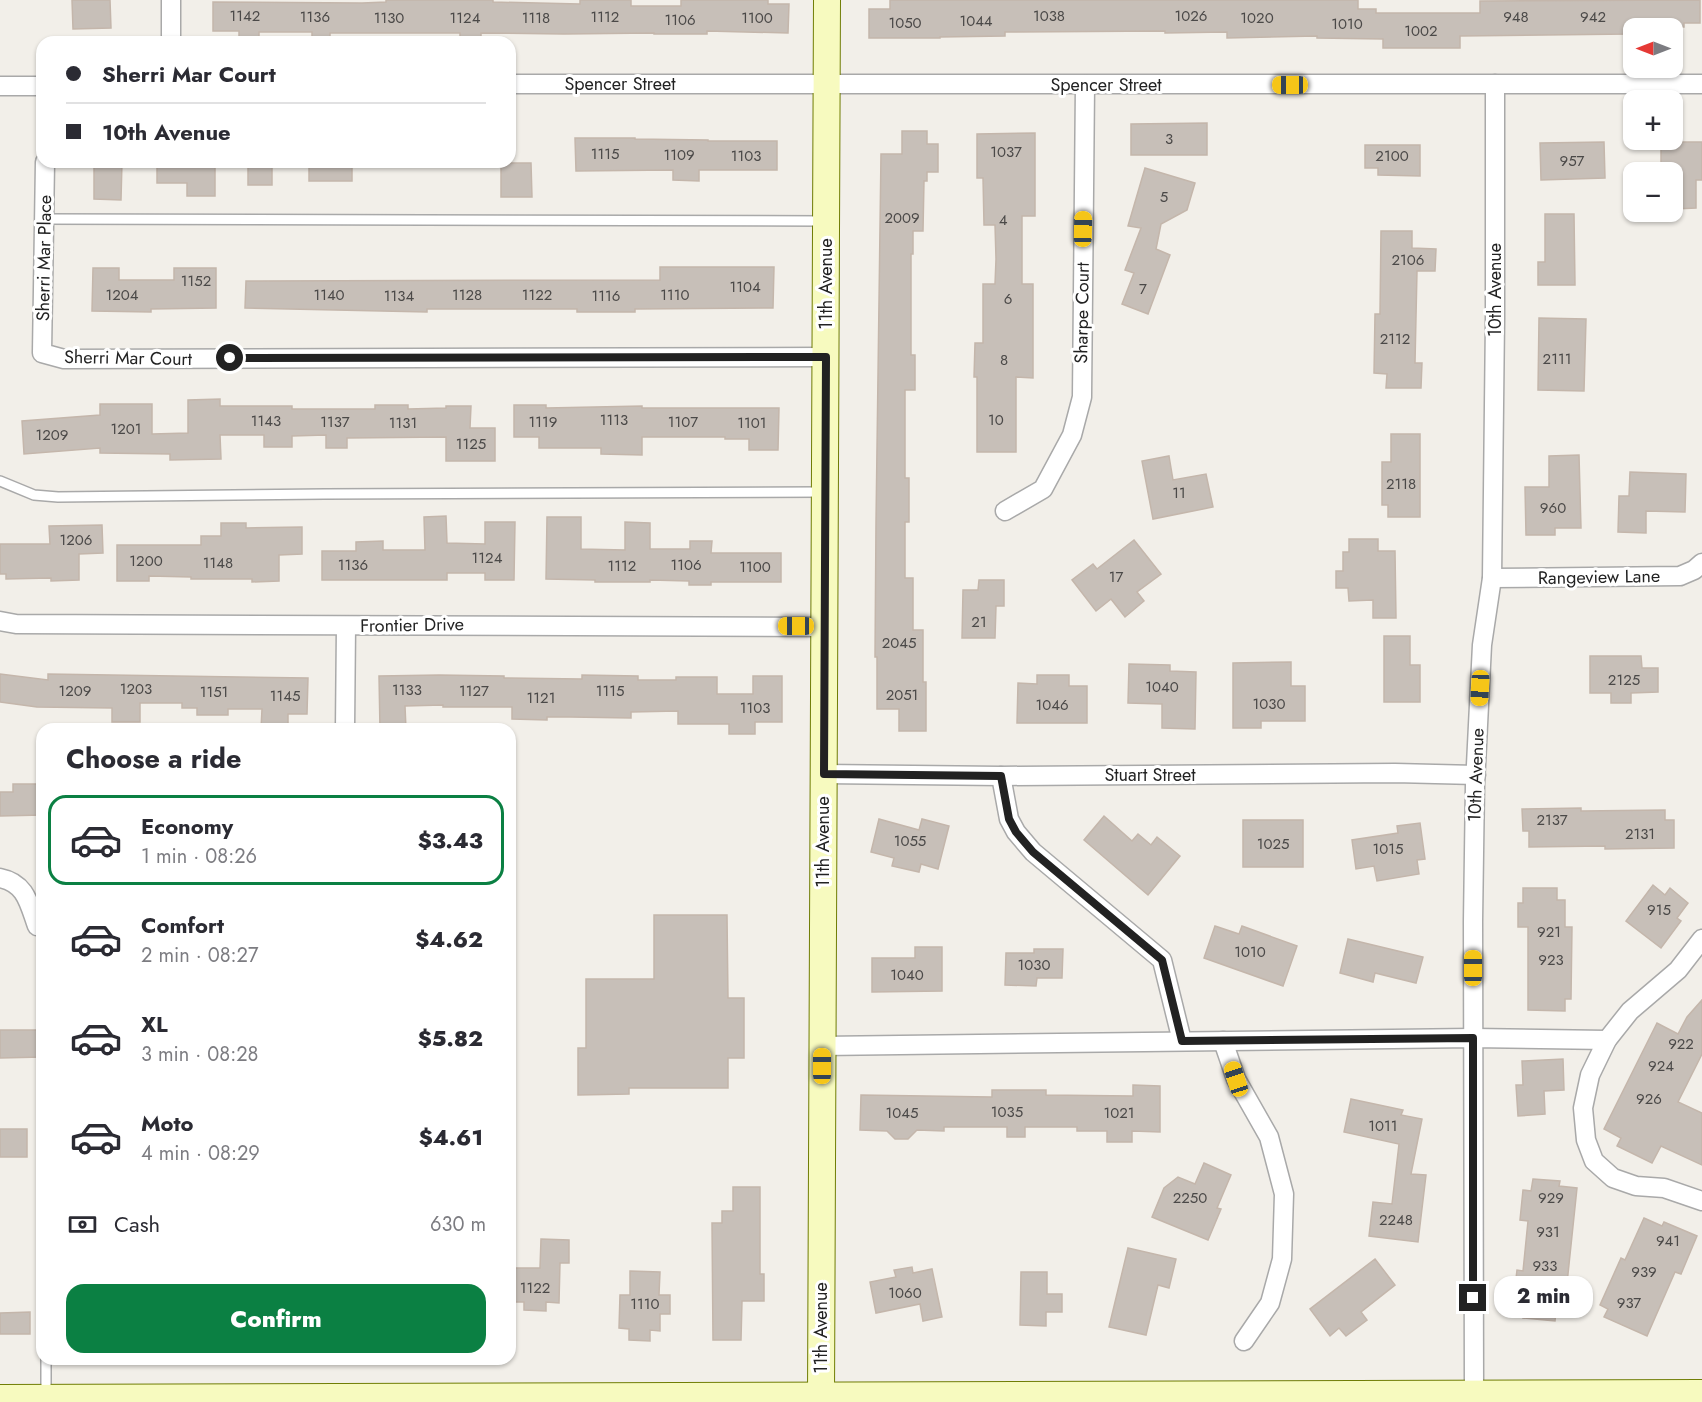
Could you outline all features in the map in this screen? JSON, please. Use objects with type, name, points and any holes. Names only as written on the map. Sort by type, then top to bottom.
[{"type":"main road","name":"11th Avenue","points":[[820,1399],[827,0]]},
{"type":"main road","points":[[0,1398],[1116,1399],[1702,1393]]},
{"type":"street","points":[[171,0],[171,36]]},
{"type":"street","name":"Spencer Street","points":[[516,84],[1702,84]]},
{"type":"street","name":"10th Avenue","points":[[1469,1397],[1476,775],[1482,645],[1492,578],[1495,84]]},
{"type":"street","name":"Sharpe Court","points":[[1005,511],[1043,489],[1072,435],[1082,397],[1085,85]]},
{"type":"street","points":[[0,86],[36,86]]},
{"type":"street","name":"Sherri Mar Place","points":[[42,354],[45,168]]},
{"type":"street","name":"Sherri Mar Court","points":[[42,354],[64,359],[826,357]]},
{"type":"street","name":"Rangeview Lane","points":[[1492,578],[1680,576],[1694,570],[1702,563]]},
{"type":"street","name":"Frontier Drive","points":[[0,621],[16,624],[824,627]]},
{"type":"street","points":[[345,723],[346,626]]},
{"type":"street","name":"Stuart Street","points":[[824,774],[1001,776],[1384,773],[1476,775]]},
{"type":"street","points":[[1001,776],[1009,819],[1016,832],[1033,852],[1162,960],[1182,1041]]},
{"type":"street","points":[[0,878],[12,881],[27,897],[36,926]]},
{"type":"street","points":[[1702,939],[1678,970],[1630,1011],[1607,1040],[1590,1075],[1583,1107],[1586,1140],[1594,1161],[1613,1178],[1636,1186],[1664,1188],[1702,1202]]},
{"type":"street","points":[[822,1046],[1473,1038],[1607,1040]]},
{"type":"street","points":[[1224,1041],[1236,1079],[1269,1137],[1284,1194],[1282,1259],[1270,1303],[1244,1341]]},
{"type":"lane","points":[[45,219],[826,221]]},
{"type":"lane","points":[[0,481],[34,495],[58,497],[825,492]]},
{"type":"lane","points":[[46,1365],[46,1398]]},
{"type":"building","points":[[72,0],[110,0],[111,28],[73,29]]},
{"type":"building","points":[[386,0],[493,0],[493,2],[580,4],[580,0],[631,0],[631,6],[681,6],[681,0],[768,0],[768,4],[789,4],[788,33],[707,31],[707,34],[481,33],[481,36],[460,36],[460,33],[330,33],[330,36],[312,36],[312,32],[259,32],[259,36],[239,36],[239,31],[213,31],[213,2],[386,2]]},
{"type":"building","points":[[890,0],[1358,0],[1358,9],[1376,9],[1376,13],[1480,13],[1480,1],[1700,0],[1700,23],[1684,23],[1683,27],[1683,18],[1623,18],[1623,34],[1460,36],[1460,48],[1383,48],[1383,39],[1317,38],[1317,36],[1227,38],[1227,32],[1005,32],[1005,36],[869,38],[869,9],[890,9]]},
{"type":"building","points":[[1207,123],[1207,155],[1131,155],[1131,124]]},
{"type":"building","points":[[902,131],[927,131],[927,144],[938,144],[938,172],[927,172],[927,181],[924,181],[923,231],[913,231],[911,355],[915,355],[915,390],[905,390],[905,478],[909,478],[909,522],[905,522],[905,578],[913,578],[913,630],[923,630],[926,731],[899,731],[899,709],[877,709],[877,657],[875,657],[881,154],[902,154]]},
{"type":"building","points":[[1035,133],[1035,216],[1022,216],[1022,284],[1033,284],[1033,378],[1016,377],[1016,452],[977,452],[975,343],[983,343],[983,284],[995,284],[996,259],[995,225],[984,225],[983,178],[977,178],[977,134]]},
{"type":"building","points":[[575,138],[777,141],[777,170],[699,170],[699,181],[673,180],[673,170],[576,171]]},
{"type":"building","points":[[1604,142],[1605,178],[1541,180],[1540,143]]},
{"type":"building","points":[[1683,142],[1702,142],[1702,180],[1696,180],[1696,208],[1683,209],[1683,162],[1661,162],[1661,150],[1683,150]]},
{"type":"building","points":[[1365,145],[1420,145],[1420,176],[1378,175],[1378,168],[1365,168]]},
{"type":"building","points":[[516,163],[531,163],[532,197],[501,197],[501,168],[516,168]]},
{"type":"building","points":[[94,168],[122,168],[121,200],[94,199]]},
{"type":"building","points":[[157,168],[215,168],[215,196],[187,196],[187,183],[157,183]]},
{"type":"building","points":[[248,168],[272,168],[272,185],[248,185]]},
{"type":"building","points":[[309,168],[352,168],[352,181],[309,181]]},
{"type":"building","points":[[1145,168],[1195,183],[1187,210],[1161,224],[1156,249],[1170,255],[1148,314],[1122,304],[1134,273],[1125,270],[1141,228],[1128,226]]},
{"type":"building","points":[[1545,214],[1574,214],[1575,285],[1538,285],[1538,262],[1545,262]]},
{"type":"building","points":[[1381,231],[1412,231],[1412,248],[1436,249],[1435,271],[1417,271],[1415,363],[1422,363],[1421,388],[1386,388],[1387,374],[1374,373],[1375,314],[1380,314]]},
{"type":"building","points":[[660,267],[774,267],[773,308],[635,309],[635,312],[577,312],[577,309],[427,309],[427,312],[245,308],[246,281],[660,280]]},
{"type":"building","points":[[93,268],[119,268],[119,280],[174,280],[174,268],[216,268],[216,308],[151,309],[151,312],[92,311]]},
{"type":"building","points":[[1539,318],[1586,319],[1584,391],[1538,390]]},
{"type":"building","points":[[220,399],[220,406],[292,406],[292,409],[375,409],[375,405],[408,405],[408,409],[471,406],[470,428],[495,428],[495,461],[446,461],[446,437],[347,438],[347,448],[326,448],[326,435],[292,436],[292,447],[264,447],[264,435],[220,435],[221,459],[170,460],[170,454],[100,453],[100,448],[24,454],[22,421],[100,415],[100,404],[152,404],[152,434],[188,433],[188,400]]},
{"type":"building","points":[[514,405],[546,405],[546,408],[642,406],[642,408],[779,408],[778,450],[749,450],[749,439],[725,439],[725,437],[642,437],[642,455],[601,454],[601,448],[539,448],[539,437],[514,437]]},
{"type":"building","points":[[1391,434],[1420,434],[1420,517],[1388,517],[1388,505],[1382,505],[1382,462],[1391,462]]},
{"type":"building","points":[[1579,455],[1581,528],[1555,528],[1555,535],[1526,535],[1525,487],[1549,487],[1549,456]]},
{"type":"building","points":[[1169,456],[1173,480],[1206,474],[1213,507],[1153,519],[1142,461]]},
{"type":"building","points":[[1630,472],[1686,474],[1685,512],[1646,511],[1646,533],[1618,532],[1619,496],[1629,496]]},
{"type":"building","points":[[446,516],[447,543],[485,544],[485,522],[515,522],[514,580],[485,580],[485,573],[447,573],[447,580],[322,580],[322,551],[356,551],[356,542],[383,541],[383,550],[425,550],[424,517]]},
{"type":"building","points":[[547,517],[581,517],[581,549],[625,550],[625,522],[650,523],[650,549],[690,549],[690,541],[712,541],[711,553],[781,553],[781,582],[711,582],[711,585],[689,585],[689,581],[595,582],[595,580],[546,579]]},
{"type":"building","points":[[221,523],[246,523],[246,528],[302,527],[302,554],[279,555],[279,581],[252,582],[252,579],[149,576],[149,581],[117,581],[117,545],[201,545],[201,536],[221,536]]},
{"type":"building","points":[[102,525],[103,553],[79,554],[79,580],[6,579],[6,574],[0,574],[0,544],[50,544],[49,526]]},
{"type":"building","points":[[1349,539],[1378,539],[1378,551],[1395,551],[1396,618],[1373,618],[1373,600],[1349,601],[1348,588],[1336,588],[1336,571],[1343,571],[1343,552],[1349,552]]},
{"type":"building","points":[[1134,540],[1161,574],[1137,592],[1144,601],[1125,617],[1111,599],[1096,611],[1072,580],[1093,564],[1097,569]]},
{"type":"building","points":[[979,580],[1004,580],[1004,606],[996,606],[995,638],[962,638],[963,590],[978,590]]},
{"type":"building","points":[[1384,636],[1410,636],[1410,665],[1420,665],[1420,702],[1384,702]]},
{"type":"building","points":[[1590,656],[1641,656],[1642,668],[1658,668],[1658,692],[1631,693],[1631,703],[1611,703],[1611,693],[1590,693]]},
{"type":"building","points":[[1291,662],[1291,686],[1305,686],[1305,721],[1261,721],[1261,728],[1233,728],[1233,663]]},
{"type":"building","points":[[1129,664],[1170,665],[1170,671],[1196,672],[1195,729],[1162,728],[1162,704],[1128,703]]},
{"type":"building","points":[[0,674],[48,680],[48,674],[308,678],[307,714],[288,714],[288,723],[261,723],[262,709],[228,709],[228,715],[197,715],[197,708],[182,708],[182,703],[140,703],[140,722],[112,722],[112,708],[37,707],[0,702]]},
{"type":"building","points":[[439,675],[582,679],[582,675],[638,676],[638,680],[717,677],[717,694],[753,694],[753,676],[782,676],[782,722],[755,722],[755,734],[729,734],[729,724],[678,724],[678,711],[631,712],[631,718],[547,717],[547,720],[512,719],[512,707],[443,707],[443,705],[405,706],[406,723],[380,723],[379,676]]},
{"type":"building","points":[[1037,675],[1069,675],[1069,686],[1087,686],[1087,723],[1017,723],[1018,683],[1037,684]]},
{"type":"building","points":[[13,784],[36,784],[36,815],[0,816],[0,792],[13,792]]},
{"type":"building","points":[[1581,808],[1581,811],[1665,810],[1665,820],[1674,820],[1674,848],[1529,847],[1529,831],[1523,831],[1522,809]]},
{"type":"building","points":[[1104,816],[1132,841],[1138,834],[1151,845],[1157,837],[1180,856],[1148,895],[1084,840]]},
{"type":"building","points":[[879,819],[919,830],[922,819],[949,826],[938,869],[921,864],[919,872],[892,866],[894,858],[871,852]]},
{"type":"building","points":[[1243,820],[1303,820],[1303,867],[1243,867]]},
{"type":"building","points":[[1420,823],[1425,859],[1417,860],[1419,874],[1377,881],[1374,866],[1356,869],[1352,840],[1398,833],[1397,826]]},
{"type":"building","points":[[1653,885],[1665,895],[1670,888],[1688,903],[1677,918],[1681,921],[1661,948],[1626,921]]},
{"type":"building","points":[[1523,888],[1557,888],[1557,900],[1565,900],[1565,927],[1572,927],[1571,999],[1565,999],[1565,1011],[1528,1010],[1528,927],[1518,927],[1518,903],[1523,903]]},
{"type":"building","points":[[654,915],[727,915],[728,998],[744,998],[744,1058],[728,1058],[728,1088],[629,1088],[629,1094],[578,1095],[578,1048],[586,1048],[586,979],[654,979]]},
{"type":"building","points":[[1215,926],[1239,934],[1242,926],[1297,946],[1283,986],[1204,958]]},
{"type":"building","points":[[1348,939],[1423,957],[1416,983],[1375,973],[1373,982],[1340,973]]},
{"type":"building","points":[[915,947],[942,947],[942,991],[872,992],[872,958],[915,958]]},
{"type":"building","points":[[1034,949],[1063,949],[1062,978],[1037,978],[1036,986],[1005,985],[1006,953],[1034,953]]},
{"type":"building","points":[[1702,1000],[1702,1054],[1678,1102],[1702,1113],[1702,1165],[1661,1146],[1652,1163],[1617,1146],[1621,1138],[1604,1129],[1657,1023],[1678,1034],[1687,1017]]},
{"type":"building","points":[[0,1030],[36,1030],[36,1057],[0,1058]]},
{"type":"building","points":[[1563,1059],[1564,1090],[1544,1091],[1545,1114],[1518,1116],[1516,1085],[1523,1085],[1522,1061]]},
{"type":"building","points":[[1133,1085],[1160,1086],[1160,1132],[1132,1131],[1132,1142],[1107,1142],[1107,1131],[1077,1131],[1077,1127],[1025,1127],[1025,1137],[1007,1137],[1007,1127],[944,1127],[944,1131],[917,1130],[908,1139],[895,1139],[887,1131],[860,1130],[861,1095],[992,1097],[992,1090],[1046,1090],[1046,1095],[1133,1096]]},
{"type":"building","points":[[1351,1099],[1403,1110],[1401,1115],[1422,1119],[1411,1174],[1426,1175],[1418,1242],[1369,1236],[1373,1202],[1392,1204],[1399,1144],[1344,1132]]},
{"type":"building","points":[[0,1129],[27,1129],[27,1157],[0,1157]]},
{"type":"building","points":[[1204,1163],[1231,1175],[1217,1208],[1221,1209],[1208,1240],[1152,1217],[1164,1188],[1178,1177],[1195,1184]]},
{"type":"building","points":[[1533,1179],[1560,1181],[1559,1186],[1577,1188],[1564,1312],[1556,1311],[1555,1321],[1523,1318],[1525,1303],[1520,1302],[1521,1287],[1515,1287],[1517,1270],[1523,1271],[1528,1221],[1520,1220],[1523,1190],[1531,1191]]},
{"type":"building","points":[[733,1187],[760,1187],[760,1274],[764,1274],[764,1301],[742,1301],[741,1340],[713,1340],[712,1223],[722,1223],[722,1211],[733,1211]]},
{"type":"building","points":[[1644,1218],[1662,1226],[1664,1222],[1697,1236],[1681,1274],[1675,1272],[1647,1336],[1604,1317],[1608,1309],[1600,1305],[1621,1258],[1625,1260]]},
{"type":"building","points":[[541,1239],[569,1240],[569,1263],[560,1263],[559,1303],[546,1302],[546,1311],[524,1310],[524,1302],[516,1302],[516,1268],[540,1268]]},
{"type":"building","points":[[1128,1248],[1176,1259],[1169,1288],[1158,1285],[1146,1335],[1109,1327]]},
{"type":"building","points":[[1375,1259],[1395,1285],[1361,1312],[1367,1320],[1346,1336],[1339,1328],[1330,1336],[1310,1309]]},
{"type":"building","points":[[912,1267],[913,1273],[932,1269],[942,1317],[923,1321],[920,1304],[876,1313],[870,1282],[896,1277],[894,1270]]},
{"type":"building","points":[[630,1271],[660,1272],[659,1295],[670,1295],[670,1314],[660,1314],[660,1331],[650,1330],[650,1341],[629,1340],[629,1329],[619,1328],[620,1295],[630,1295]]},
{"type":"building","points":[[1021,1272],[1047,1272],[1047,1294],[1062,1294],[1062,1312],[1046,1312],[1046,1326],[1020,1325]]},
{"type":"building","points":[[30,1312],[30,1334],[0,1334],[0,1313]]},
{"type":"route","points":[[230,358],[826,357],[824,774],[1001,776],[1009,819],[1016,832],[1033,852],[1162,960],[1182,1041],[1473,1038],[1473,1298]]}]
